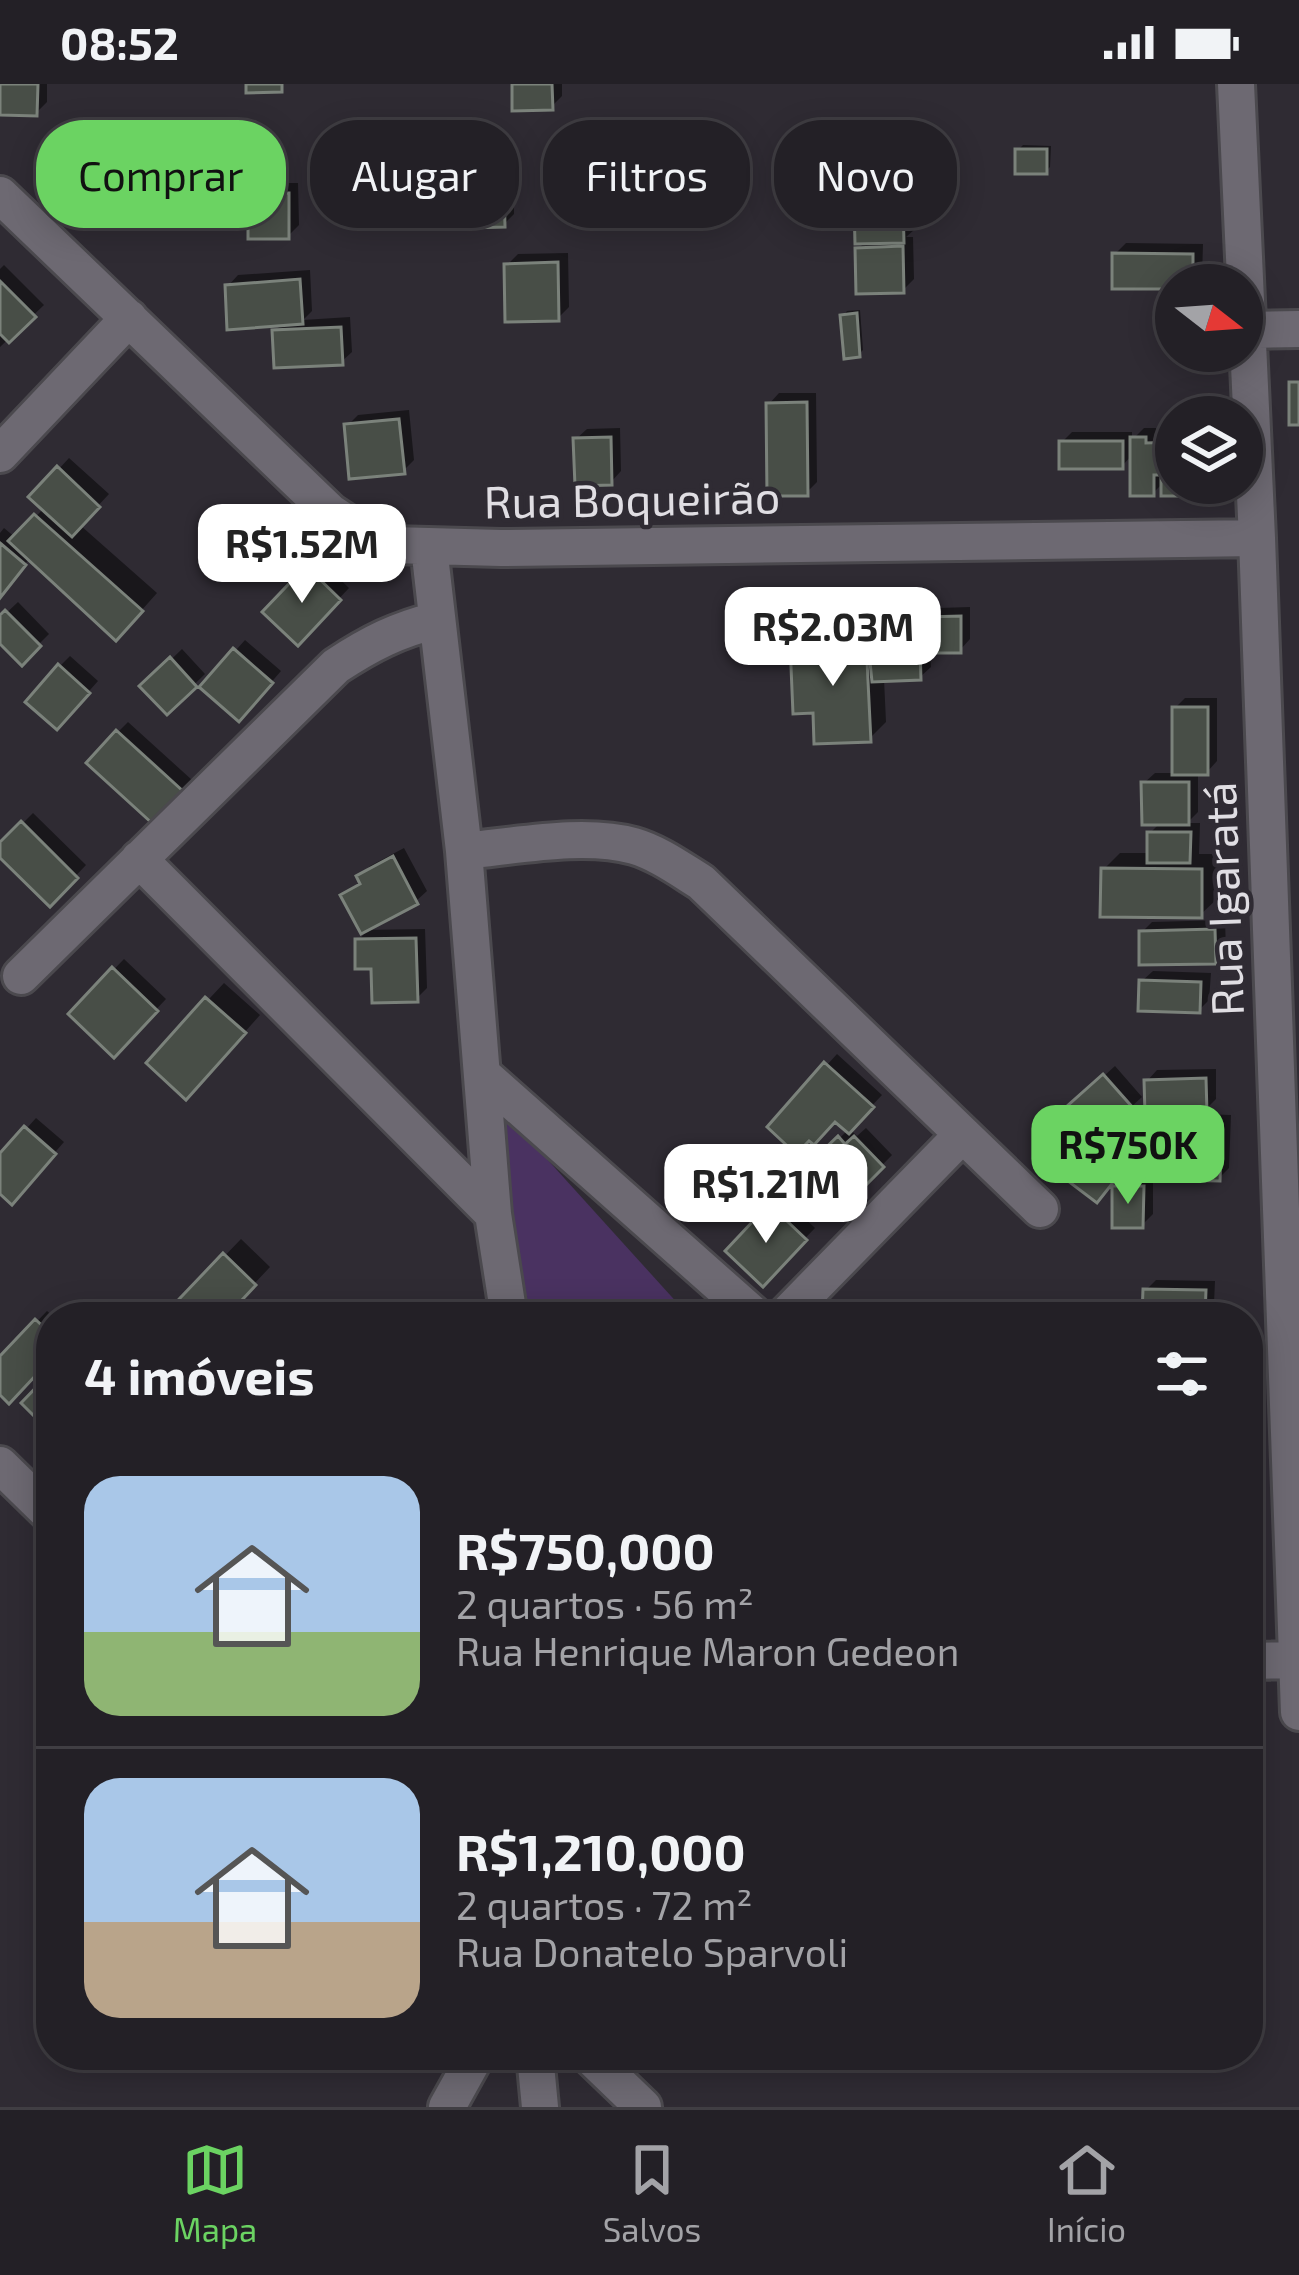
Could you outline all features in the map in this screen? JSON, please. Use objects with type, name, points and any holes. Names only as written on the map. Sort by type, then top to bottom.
[{"type":"street","name":"Rua Igaratá","points":[[1236,84],[1244,264]]},
{"type":"street","name":"Rua Boqueirão","points":[[0,195],[330,512],[392,544],[1257,538]]},
{"type":"street","points":[[0,454],[129,318]]},
{"type":"street","points":[[1263,330],[1299,329]]},
{"type":"street","name":"Rua Igaratá","points":[[1249,372],[1299,1712]]},
{"type":"street","points":[[429,547],[464,851],[493,1214],[507,1302]]},
{"type":"street","points":[[21,976],[336,666],[400,629],[437,620]]},
{"type":"street","points":[[464,851],[599,841],[634,846],[668,861],[701,882],[1040,1209]]},
{"type":"street","points":[[139,859],[493,1214]]},
{"type":"street","points":[[482,1074],[739,1302]]},
{"type":"street","points":[[799,1302],[962,1135]]},
{"type":"street","points":[[0,1465],[36,1500]]},
{"type":"street","points":[[1263,1661],[1298,1660]]},
{"type":"street","points":[[447,2107],[468,2070]]},
{"type":"street","points":[[536,2070],[540,2107]]},
{"type":"street","points":[[605,2070],[643,2107]]},
{"type":"shaded area","points":[[507,1115],[676,1302],[499,1302],[488,1124]]},
{"type":"building","points":[[0,84],[38,84],[37,116],[0,115]]},
{"type":"building","points":[[246,84],[282,84],[282,92],[246,93]]},
{"type":"building","points":[[512,84],[552,84],[553,110],[512,111]]},
{"type":"building","points":[[1015,149],[1047,149],[1047,174],[1015,174]]},
{"type":"building","points":[[289,193],[289,239],[248,239],[248,228],[286,228]]},
{"type":"building","points":[[855,228],[904,228],[904,243],[855,244]]},
{"type":"building","points":[[903,246],[904,293],[856,294],[855,248]]},
{"type":"building","points":[[1112,253],[1193,254],[1193,264],[1155,264],[1155,289],[1112,289]]},
{"type":"building","points":[[558,262],[559,321],[505,322],[504,264]]},
{"type":"building","points":[[300,279],[303,324],[227,330],[225,285]]},
{"type":"building","points":[[0,281],[36,317],[9,343],[0,334]]},
{"type":"building","points":[[857,313],[860,357],[844,359],[840,315]]},
{"type":"building","points":[[341,327],[343,365],[274,368],[272,330]]},
{"type":"building","points":[[1289,382],[1299,382],[1299,425],[1289,425]]},
{"type":"building","points":[[807,402],[808,496],[767,496],[766,403]]},
{"type":"building","points":[[399,419],[405,474],[349,479],[344,424]]},
{"type":"building","points":[[611,437],[612,485],[575,486],[573,438]]},
{"type":"building","points":[[1130,437],[1146,437],[1146,443],[1155,443],[1154,496],[1130,496]]},
{"type":"building","points":[[1059,441],[1123,441],[1123,469],[1059,469]]},
{"type":"building","points":[[57,466],[100,507],[72,537],[28,497]]},
{"type":"building","points":[[34,514],[143,611],[116,641],[8,541]]},
{"type":"building","points":[[0,543],[26,565],[0,598]]},
{"type":"building","points":[[306,566],[341,600],[298,646],[262,612]]},
{"type":"building","points":[[5,610],[41,646],[22,666],[0,644],[0,615]]},
{"type":"building","points":[[919,616],[921,680],[872,682],[870,662],[882,662],[881,641],[870,642],[869,618]]},
{"type":"building","points":[[961,616],[961,653],[926,653],[925,617]]},
{"type":"building","points":[[866,640],[871,742],[814,744],[813,713],[793,714],[790,643]]},
{"type":"building","points":[[233,648],[273,683],[239,722],[199,687]]},
{"type":"building","points":[[170,657],[197,687],[167,715],[139,686]]},
{"type":"building","points":[[58,664],[90,693],[57,730],[25,702]]},
{"type":"building","points":[[1172,707],[1208,707],[1208,775],[1172,775]]},
{"type":"building","points":[[116,730],[184,792],[154,825],[86,763]]},
{"type":"building","points":[[1141,782],[1189,782],[1189,825],[1142,825]]},
{"type":"building","points":[[21,821],[78,878],[50,907],[0,858],[0,842]]},
{"type":"building","points":[[1147,832],[1191,832],[1190,863],[1147,863]]},
{"type":"building","points":[[393,856],[418,904],[361,934],[340,895],[360,884],[356,876]]},
{"type":"building","points":[[1101,868],[1202,869],[1202,918],[1100,917]]},
{"type":"building","points":[[1215,929],[1216,964],[1139,965],[1139,931]]},
{"type":"building","points":[[416,938],[418,1002],[372,1003],[371,969],[355,969],[355,939]]},
{"type":"building","points":[[112,967],[158,1011],[114,1058],[68,1014]]},
{"type":"building","points":[[1139,980],[1201,982],[1200,1013],[1138,1011]]},
{"type":"building","points":[[205,997],[246,1033],[186,1100],[146,1063]]},
{"type":"building","points":[[824,1062],[874,1107],[849,1134],[835,1122],[814,1145],[809,1141],[796,1154],[767,1127]]},
{"type":"building","points":[[1103,1074],[1134,1109],[1095,1144],[1065,1108]]},
{"type":"building","points":[[1206,1078],[1207,1113],[1145,1114],[1144,1080]]},
{"type":"building","points":[[1167,1123],[1222,1124],[1220,1181],[1165,1180]]},
{"type":"building","points":[[24,1126],[56,1154],[12,1205],[0,1194],[0,1153]]},
{"type":"building","points":[[838,1136],[845,1144],[854,1136],[884,1167],[853,1198],[815,1158]]},
{"type":"building","points":[[1101,1139],[1130,1161],[1097,1203],[1068,1181]]},
{"type":"building","points":[[805,1158],[842,1192],[817,1219],[780,1185]]},
{"type":"building","points":[[1112,1186],[1144,1186],[1143,1228],[1112,1228]]},
{"type":"building","points":[[769,1204],[807,1240],[763,1287],[725,1251]]},
{"type":"building","points":[[223,1253],[256,1285],[240,1302],[176,1302]]},
{"type":"building","points":[[1143,1289],[1206,1290],[1206,1302],[1142,1302]]},
{"type":"building","points":[[36,1320],[36,1375],[9,1404],[0,1395],[0,1356]]},
{"type":"building","points":[[36,1388],[36,1418],[21,1403]]}]
